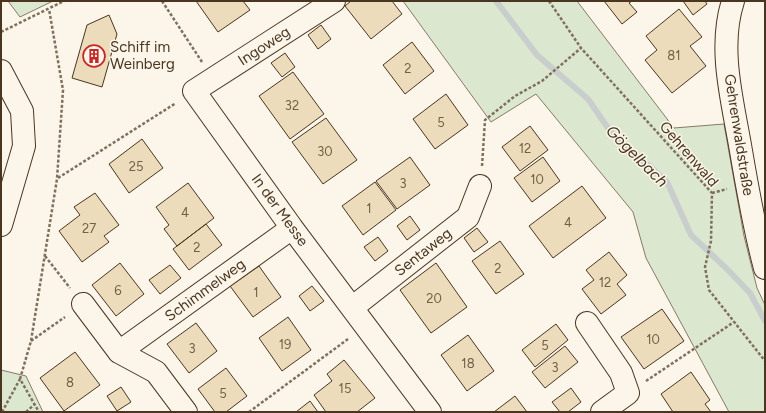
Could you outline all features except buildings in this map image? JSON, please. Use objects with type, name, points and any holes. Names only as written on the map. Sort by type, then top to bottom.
[{"type":"street","name":"Ingoweg","points":[[194,91],[334,1]]},
{"type":"street","name":"Gehrenwaldstraße","points":[[733,1],[729,14],[726,50],[745,176],[757,240],[765,268]]},
{"type":"street","points":[[1,71],[22,110],[24,146],[1,225]]},
{"type":"street","name":"In der Messe","points":[[194,91],[292,228],[353,307],[430,412]]},
{"type":"street","name":"Sentaweg","points":[[353,307],[468,217],[480,186]]},
{"type":"street","name":"Schimmelweg","points":[[119,352],[292,228]]},
{"type":"street","points":[[84,304],[119,352],[156,372],[186,412]]},
{"type":"street","points":[[586,323],[621,373],[628,393],[602,412]]},
{"type":"path","points":[[1,32],[64,1]]},
{"type":"path","points":[[57,179],[194,91],[206,69],[162,1]]},
{"type":"path","name":"Gehrenwald","points":[[549,1],[581,48],[712,193],[711,241],[706,267],[709,290],[765,361]]},
{"type":"path","points":[[2,412],[20,379],[31,341],[57,179],[63,90],[49,9]]},
{"type":"path","points":[[480,186],[486,120],[515,96],[542,81],[581,48]]},
{"type":"path","points":[[31,341],[84,304],[44,255]]},
{"type":"path","points":[[628,393],[734,322]]},
{"type":"path","points":[[249,412],[366,326]]},
{"type":"path","points":[[20,379],[39,412]]},
{"type":"path","points":[[26,412],[35,404]]},
{"type":"green space","points":[[8,1],[53,1],[20,17]]},
{"type":"green space","points":[[403,1],[577,1],[674,128],[724,124],[744,236],[757,288],[765,305],[765,412],[729,412],[646,258],[633,212],[536,94],[491,122]]},
{"type":"green space","points":[[1,370],[26,376],[43,412],[1,412]]},
{"type":"waterway","name":"Gögelbach","points":[[496,1],[537,55],[588,99],[608,128],[629,153],[647,164],[667,182],[691,235],[750,293],[765,321]]},
{"type":"place","name":"Schiff im Weinberg","points":[[94,56]]}]
